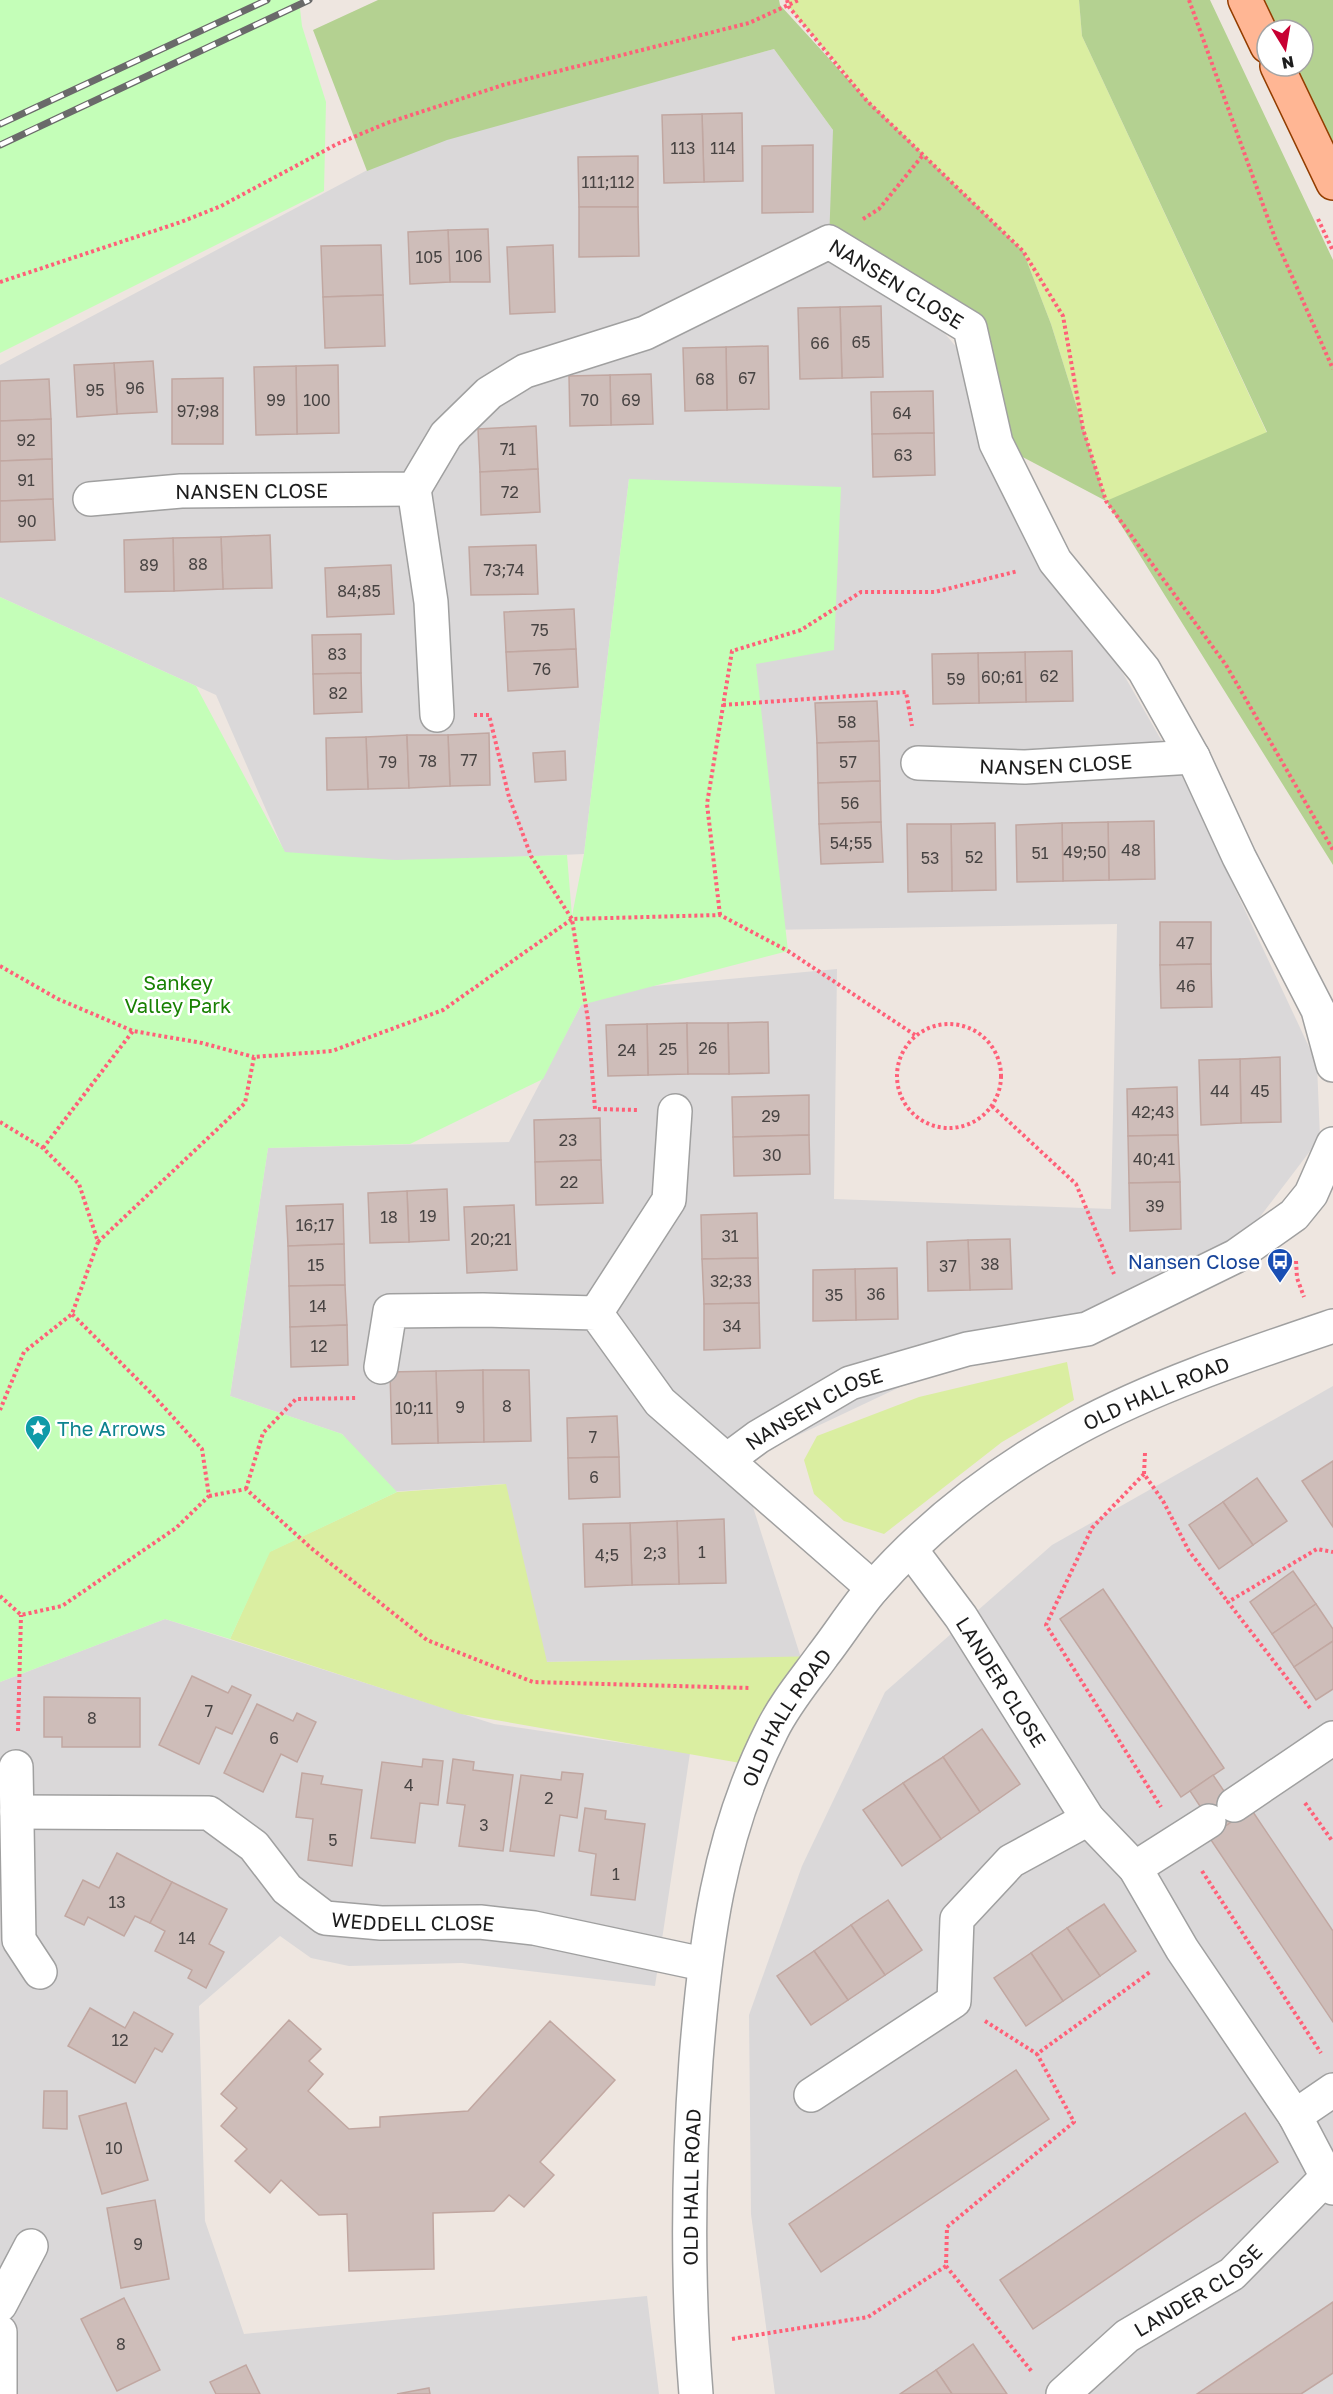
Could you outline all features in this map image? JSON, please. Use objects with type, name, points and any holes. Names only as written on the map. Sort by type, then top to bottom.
[{"type":"main road","points":[[1245,0],[1255,21]]},
{"type":"main road","points":[[1283,78],[1333,183]]},
{"type":"street","name":"NANSEN CLOSE","points":[[90,499],[204,490],[414,489],[446,435],[489,393],[525,371],[645,333],[829,242],[970,328],[996,443],[1055,561],[1144,670],[1193,758],[1239,856],[1318,1010],[1333,1065]]},
{"type":"street","points":[[414,489],[431,602],[437,715]]},
{"type":"street","name":"NANSEN CLOSE","points":[[918,762],[1025,767],[1193,758]]},
{"type":"street","points":[[381,1367],[390,1311],[483,1310],[596,1313],[669,1200],[675,1111]]},
{"type":"street","name":"NANSEN CLOSE","points":[[727,1460],[758,1437],[850,1383],[967,1349],[1087,1329],[1236,1256],[1294,1215],[1311,1194],[1333,1144]]},
{"type":"street","name":"NANSEN CLOSE","points":[[596,1313],[660,1402],[873,1588]]},
{"type":"street","name":"OLD HALL ROAD","points":[[696,2394],[693,2346],[690,2139],[703,1964],[711,1912],[726,1851],[772,1731],[793,1693],[873,1588],[911,1550],[977,1492],[1073,1430],[1127,1402],[1333,1326]]},
{"type":"street","name":"LANDER CLOSE","points":[[911,1550],[962,1617],[1088,1819],[1135,1868],[1182,1949],[1295,2116],[1329,2183],[1232,2274],[1127,2336],[1063,2394]]},
{"type":"street","points":[[1135,1868],[1333,1738]]},
{"type":"street","points":[[16,1767],[19,1940],[40,1972]]},
{"type":"street","name":"WEDDELL CLOSE","points":[[17,1812],[209,1813],[254,1846],[286,1889],[325,1918],[381,1923],[480,1922],[512,1926],[703,1964]]},
{"type":"street","points":[[811,2096],[954,2001],[957,1919],[1011,1861],[1088,1819]]},
{"type":"street","points":[[1295,2116],[1333,2090]]},
{"type":"street","points":[[0,2306],[31,2246]]},
{"type":"street","points":[[0,2332],[0,2394]]},
{"type":"path","points":[[787,0],[789,7],[867,100],[1023,251],[1063,316],[1083,429],[1106,501],[1226,665],[1333,850]]},
{"type":"path","points":[[0,282],[181,222],[221,206],[338,144],[387,123],[503,85],[749,23],[789,7],[799,0]]},
{"type":"path","points":[[1189,0],[1275,238],[1333,369]]},
{"type":"path","points":[[829,242],[879,209],[923,155]]},
{"type":"path","points":[[720,915],[707,804],[732,651],[801,630],[861,592],[935,592],[1055,561]]},
{"type":"path","points":[[723,705],[906,692],[918,762]]},
{"type":"path","points":[[437,715],[489,715],[508,797],[531,856],[572,919],[588,1020],[595,1110],[675,1111]]},
{"type":"path","points":[[0,966],[58,999],[133,1031],[202,1043],[254,1057],[332,1051],[443,1010],[572,919],[720,915],[788,951],[915,1035]]},
{"type":"path","points":[[946,1023],[978,1032],[990,1044],[1000,1066],[999,1091],[992,1106],[981,1118],[964,1126],[946,1129],[929,1126],[913,1116],[902,1101],[897,1084],[897,1066],[904,1049],[915,1035],[930,1027],[946,1023]]},
{"type":"path","points":[[43,1148],[133,1031]]},
{"type":"path","points":[[0,1410],[24,1352],[72,1314],[98,1242],[245,1103],[254,1057]]},
{"type":"path","points":[[992,1106],[1076,1184],[1129,1310]]},
{"type":"path","points":[[0,1122],[43,1148],[79,1184],[98,1242]]},
{"type":"path","points":[[72,1314],[137,1378],[202,1449],[209,1496]]},
{"type":"path","points":[[246,1489],[256,1464],[263,1433],[296,1398],[375,1397],[381,1367]]},
{"type":"path","points":[[1145,1453],[1144,1474],[1162,1501],[1189,1551],[1311,1705],[1293,1766],[1333,1842]]},
{"type":"path","points":[[1046,1625],[1092,1528],[1144,1474]]},
{"type":"path","points":[[21,1615],[62,1606],[176,1528],[209,1496],[246,1489]]},
{"type":"path","points":[[246,1489],[311,1548],[427,1640],[532,1682],[750,1688]]},
{"type":"path","points":[[1228,1602],[1317,1549],[1333,1552]]},
{"type":"path","points":[[0,1596],[21,1615],[16,1767]]},
{"type":"path","points":[[1037,2054],[1182,1949]]},
{"type":"path","points":[[954,2001],[1037,2054],[1074,2122],[947,2227],[946,2266],[1035,2376]]},
{"type":"path","points":[[693,2346],[868,2317],[946,2266]]},
{"type":"shaded area","points":[[774,49],[833,130],[884,262],[958,349],[982,446],[1101,635],[1183,778],[1317,1064],[1320,1138],[1250,1230],[1129,1329],[936,1370],[739,1463],[801,1658],[538,1662],[505,1484],[389,1492],[342,1434],[230,1396],[268,1148],[509,1142],[581,1005],[611,990],[837,969],[834,1199],[1111,1209],[1117,924],[765,930],[629,479],[584,854],[291,867],[216,695],[0,597],[0,365],[405,150]]},
{"type":"shaded area","points":[[1333,1386],[1333,2394],[775,2394],[751,2214],[749,2015],[802,1866],[885,1692],[1052,1545]]},
{"type":"shaded area","points":[[165,1619],[494,1724],[690,1753],[655,1986],[462,1963],[349,1966],[311,1958],[280,1936],[199,2006],[205,2221],[244,2334],[647,2296],[659,2394],[0,2394],[0,1682]]},
{"type":"green space","points":[[0,0],[299,0],[302,26],[326,102],[324,191],[0,353]]},
{"type":"green space","points":[[378,0],[779,0],[780,5],[867,100],[1023,251],[1051,324],[1106,501],[996,443],[970,328],[829,242],[833,130],[774,49],[447,140],[367,171],[313,30]]},
{"type":"green space","points":[[788,0],[1079,0],[1082,36],[1267,433],[1209,463],[1106,501],[1051,324],[1023,251],[867,101],[789,7]]},
{"type":"green space","points":[[1079,0],[1210,0],[1333,260],[1333,865],[1106,501],[1267,432],[1082,36]]},
{"type":"green space","points":[[1245,0],[1333,0],[1333,183],[1283,78],[1315,78],[1315,18],[1258,18]]},
{"type":"green space","name":"Sankey Valley Park","points":[[629,479],[841,487],[834,650],[756,664],[788,951],[581,1005],[543,1079],[410,1144],[268,1148],[230,1396],[342,1434],[397,1492],[270,1552],[230,1639],[165,1619],[0,1682],[0,597],[196,686],[285,852],[395,860],[567,855],[572,916],[584,854]]},
{"type":"green space","points":[[1067,1362],[1074,1400],[1002,1442],[884,1534],[844,1521],[814,1494],[804,1460],[817,1436],[919,1397]]},
{"type":"green space","points":[[506,1484],[547,1662],[823,1656],[763,1767],[461,1714],[230,1639],[269,1552],[397,1492]]},
{"type":"building","points":[[742,113],[743,181],[704,182],[702,114]]},
{"type":"building","points":[[702,114],[704,182],[664,183],[662,115]]},
{"type":"building","points":[[813,145],[813,212],[762,213],[762,146]]},
{"type":"building","points":[[638,156],[638,207],[579,207],[578,157]]},
{"type":"building","points":[[579,207],[638,207],[639,256],[579,257]]},
{"type":"building","points":[[488,229],[490,282],[450,282],[448,230]]},
{"type":"building","points":[[448,230],[450,282],[410,284],[408,232]]},
{"type":"building","points":[[381,245],[383,295],[323,297],[321,246]]},
{"type":"building","points":[[553,245],[555,312],[510,314],[507,247]]},
{"type":"building","points":[[383,295],[385,346],[325,348],[323,297]]},
{"type":"building","points":[[881,306],[883,377],[842,378],[840,307]]},
{"type":"building","points":[[840,307],[842,378],[800,379],[798,308]]},
{"type":"building","points":[[768,346],[769,409],[727,410],[726,347]]},
{"type":"building","points":[[726,347],[727,410],[685,411],[683,348]]},
{"type":"building","points":[[153,361],[157,412],[117,414],[114,363]]},
{"type":"building","points":[[114,363],[117,414],[77,417],[74,365]]},
{"type":"building","points":[[338,365],[339,433],[297,434],[296,366]]},
{"type":"building","points":[[296,366],[297,434],[256,435],[254,367]]},
{"type":"building","points":[[651,374],[653,424],[611,425],[610,375]]},
{"type":"building","points":[[610,375],[611,425],[570,426],[569,376]]},
{"type":"building","points":[[223,378],[223,444],[172,444],[172,379]]},
{"type":"building","points":[[49,379],[51,419],[0,421],[0,381]]},
{"type":"building","points":[[933,391],[934,433],[872,434],[871,392]]},
{"type":"building","points":[[51,419],[52,459],[0,461],[0,421]]},
{"type":"building","points":[[536,426],[538,469],[480,472],[478,429]]},
{"type":"building","points":[[934,433],[935,475],[873,477],[872,434]]},
{"type":"building","points":[[52,459],[53,499],[0,501],[0,461]]},
{"type":"building","points":[[538,469],[540,512],[481,515],[480,472]]},
{"type":"building","points":[[53,499],[55,540],[0,542],[0,501]]},
{"type":"building","points":[[270,535],[272,588],[223,589],[221,537]]},
{"type":"building","points":[[221,537],[223,589],[174,591],[173,538]]},
{"type":"building","points":[[173,538],[174,591],[125,592],[124,540]]},
{"type":"building","points":[[536,545],[538,594],[471,595],[469,547]]},
{"type":"building","points":[[391,565],[394,614],[327,617],[325,568]]},
{"type":"building","points":[[574,609],[576,649],[506,652],[504,612]]},
{"type":"building","points":[[361,634],[361,673],[313,674],[312,635]]},
{"type":"building","points":[[576,649],[578,687],[508,691],[506,652]]},
{"type":"building","points":[[1072,651],[1073,701],[1026,702],[1025,652]]},
{"type":"building","points":[[1025,652],[1026,702],[979,703],[978,653]]},
{"type":"building","points":[[978,653],[979,703],[933,704],[932,654]]},
{"type":"building","points":[[361,673],[362,712],[314,714],[313,674]]},
{"type":"building","points":[[877,701],[879,741],[817,743],[815,703]]},
{"type":"building","points":[[489,733],[490,785],[450,786],[448,735]]},
{"type":"building","points":[[407,735],[409,788],[368,789],[366,737]]},
{"type":"building","points":[[407,735],[448,735],[450,786],[409,788]]},
{"type":"building","points":[[366,737],[368,789],[327,790],[326,738]]},
{"type":"building","points":[[879,741],[880,781],[818,783],[817,743]]},
{"type":"building","points":[[565,751],[566,780],[535,782],[533,753]]},
{"type":"building","points":[[880,781],[881,822],[819,824],[818,783]]},
{"type":"building","points":[[1154,821],[1155,879],[1109,880],[1108,822]]},
{"type":"building","points":[[881,822],[883,862],[821,864],[819,824]]},
{"type":"building","points":[[1108,822],[1109,880],[1063,881],[1062,823]]},
{"type":"building","points":[[995,823],[996,890],[952,891],[951,824]]},
{"type":"building","points":[[1062,823],[1063,881],[1017,882],[1016,825]]},
{"type":"building","points":[[907,824],[951,824],[952,891],[908,892]]},
{"type":"building","points":[[1160,922],[1211,922],[1211,964],[1160,965]]},
{"type":"building","points":[[1211,964],[1212,1007],[1161,1008],[1160,965]]},
{"type":"building","points":[[768,1022],[769,1073],[729,1074],[728,1023]]},
{"type":"building","points":[[687,1023],[688,1074],[648,1075],[647,1024]]},
{"type":"building","points":[[687,1023],[728,1023],[729,1074],[688,1074]]},
{"type":"building","points":[[647,1024],[648,1075],[608,1076],[606,1025]]},
{"type":"building","points":[[1280,1057],[1281,1122],[1241,1123],[1240,1059]]},
{"type":"building","points":[[1240,1059],[1241,1123],[1201,1125],[1199,1060]]},
{"type":"building","points":[[1177,1087],[1178,1135],[1128,1136],[1127,1089]]},
{"type":"building","points":[[809,1095],[809,1135],[733,1137],[732,1097]]},
{"type":"building","points":[[600,1118],[601,1160],[535,1162],[534,1120]]},
{"type":"building","points":[[809,1135],[810,1174],[734,1176],[733,1137]]},
{"type":"building","points":[[1178,1135],[1180,1182],[1129,1183],[1128,1136]]},
{"type":"building","points":[[601,1160],[603,1203],[536,1205],[535,1162]]},
{"type":"building","points":[[1180,1182],[1181,1229],[1130,1231],[1129,1183]]},
{"type":"building","points":[[447,1189],[449,1240],[409,1242],[407,1191]]},
{"type":"building","points":[[407,1191],[409,1242],[370,1243],[368,1193]]},
{"type":"building","points":[[343,1204],[344,1244],[288,1246],[286,1206]]},
{"type":"building","points":[[514,1205],[517,1270],[467,1273],[464,1207]]},
{"type":"building","points":[[757,1213],[758,1258],[702,1259],[701,1215]]},
{"type":"building","points":[[1010,1239],[1012,1289],[970,1290],[968,1240]]},
{"type":"building","points":[[968,1240],[970,1290],[928,1291],[927,1242]]},
{"type":"building","points":[[344,1244],[345,1285],[289,1286],[288,1246]]},
{"type":"building","points":[[758,1258],[759,1303],[704,1304],[702,1259]]},
{"type":"building","points":[[897,1268],[898,1319],[856,1320],[855,1269]]},
{"type":"building","points":[[855,1269],[856,1320],[813,1321],[813,1270]]},
{"type":"building","points":[[345,1285],[347,1325],[290,1327],[289,1286]]},
{"type":"building","points":[[759,1303],[760,1348],[704,1350],[704,1304]]},
{"type":"building","points":[[347,1325],[348,1365],[291,1367],[290,1327]]},
{"type":"building","points":[[483,1370],[484,1442],[438,1443],[436,1371]]},
{"type":"building","points":[[483,1370],[529,1370],[531,1441],[484,1442]]},
{"type":"building","points":[[436,1371],[438,1443],[392,1444],[390,1372]]},
{"type":"building","points":[[617,1416],[619,1457],[568,1458],[567,1418]]},
{"type":"building","points":[[619,1457],[620,1497],[569,1499],[568,1458]]},
{"type":"building","points":[[1333,1461],[1333,1527],[1302,1481]]},
{"type":"building","points":[[1257,1478],[1287,1521],[1253,1545],[1223,1502]]},
{"type":"building","points":[[1223,1502],[1253,1545],[1219,1569],[1189,1525]]},
{"type":"building","points":[[724,1519],[726,1583],[679,1584],[677,1521]]},
{"type":"building","points":[[677,1521],[679,1584],[632,1585],[630,1523]]},
{"type":"building","points":[[630,1523],[632,1585],[585,1587],[583,1524]]},
{"type":"building","points":[[1293,1571],[1316,1604],[1272,1634],[1250,1602]]},
{"type":"building","points":[[1103,1589],[1224,1768],[1181,1797],[1060,1619]]},
{"type":"building","points":[[1316,1604],[1333,1629],[1333,1641],[1294,1667],[1272,1634]]},
{"type":"building","points":[[1333,1641],[1333,1689],[1316,1700],[1294,1667]]},
{"type":"building","points":[[192,1676],[228,1693],[232,1686],[251,1695],[232,1734],[216,1727],[199,1764],[159,1745]]},
{"type":"building","points":[[44,1697],[140,1698],[140,1747],[62,1747],[62,1737],[44,1737]]},
{"type":"building","points":[[257,1704],[293,1721],[297,1713],[316,1722],[297,1762],[281,1754],[263,1792],[224,1773]]},
{"type":"building","points":[[982,1729],[1020,1784],[980,1812],[943,1757]]},
{"type":"building","points":[[943,1757],[980,1812],[941,1839],[903,1783]]},
{"type":"building","points":[[423,1759],[443,1761],[438,1805],[420,1803],[415,1843],[371,1838],[382,1762],[422,1767]]},
{"type":"building","points":[[453,1759],[474,1762],[473,1770],[513,1775],[503,1851],[459,1846],[465,1805],[447,1803]]},
{"type":"building","points":[[562,1772],[583,1774],[577,1818],[560,1815],[554,1856],[510,1851],[521,1775],[561,1780]]},
{"type":"building","points":[[302,1773],[323,1776],[321,1784],[362,1790],[352,1866],[308,1860],[313,1819],[296,1817]]},
{"type":"building","points":[[1213,1775],[1241,1816],[1217,1832],[1190,1791]]},
{"type":"building","points":[[903,1783],[941,1839],[902,1866],[863,1810]]},
{"type":"building","points":[[585,1808],[606,1811],[605,1819],[645,1824],[635,1900],[591,1895],[596,1854],[579,1851]]},
{"type":"building","points":[[1251,1809],[1333,1931],[1333,2022],[1209,1837]]},
{"type":"building","points":[[117,1853],[172,1882],[150,1923],[135,1916],[124,1936],[88,1917],[84,1925],[65,1916],[83,1880],[99,1888]]},
{"type":"building","points":[[172,1882],[227,1909],[209,1944],[224,1952],[206,1988],[188,1978],[192,1970],[155,1951],[165,1931],[150,1923]]},
{"type":"building","points":[[888,1900],[922,1950],[885,1975],[851,1925]]},
{"type":"building","points":[[1104,1904],[1136,1951],[1100,1976],[1067,1928]]},
{"type":"building","points":[[851,1925],[885,1975],[848,2000],[814,1951]]},
{"type":"building","points":[[1067,1928],[1100,1976],[1063,2001],[1031,1953]]},
{"type":"building","points":[[814,1951],[848,2000],[811,2025],[777,1976]]},
{"type":"building","points":[[1031,1953],[1063,2001],[1026,2026],[994,1978]]},
{"type":"building","points":[[90,2008],[125,2028],[134,2012],[173,2034],[162,2052],[155,2048],[135,2083],[68,2046]]},
{"type":"building","points":[[289,2020],[321,2049],[309,2061],[323,2074],[308,2091],[349,2129],[380,2127],[380,2117],[468,2111],[550,2021],[615,2080],[540,2162],[554,2175],[524,2207],[509,2195],[494,2211],[433,2213],[434,2269],[349,2271],[347,2214],[319,2215],[281,2180],[270,2193],[235,2161],[247,2149],[221,2126],[237,2108],[221,2094]]},
{"type":"building","points":[[1016,2070],[1049,2119],[821,2272],[789,2224]]},
{"type":"building","points":[[44,2091],[67,2091],[67,2129],[43,2128]]},
{"type":"building","points":[[126,2103],[148,2180],[102,2194],[79,2116]]},
{"type":"building","points":[[1245,2113],[1278,2162],[1033,2329],[1000,2280]]},
{"type":"building","points":[[155,2200],[169,2279],[121,2288],[107,2208]]},
{"type":"building","points":[[124,2298],[160,2370],[117,2391],[81,2319]]},
{"type":"building","points":[[1333,2302],[1333,2373],[1301,2394],[1197,2394]]},
{"type":"building","points":[[973,2344],[1007,2394],[952,2394],[936,2370]]},
{"type":"building","points":[[246,2365],[260,2394],[216,2394],[210,2382]]},
{"type":"building","points":[[936,2370],[952,2394],[900,2394]]},
{"type":"building","points":[[429,2388],[430,2394],[397,2394]]},
{"type":"railway","points":[[0,124],[267,0]]},
{"type":"railway","points":[[0,145],[309,0]]},
{"type":"place","name":"Nansen Close","points":[[1280,1284]]},
{"type":"place","name":"The Arrows","points":[[38,1451]]}]
